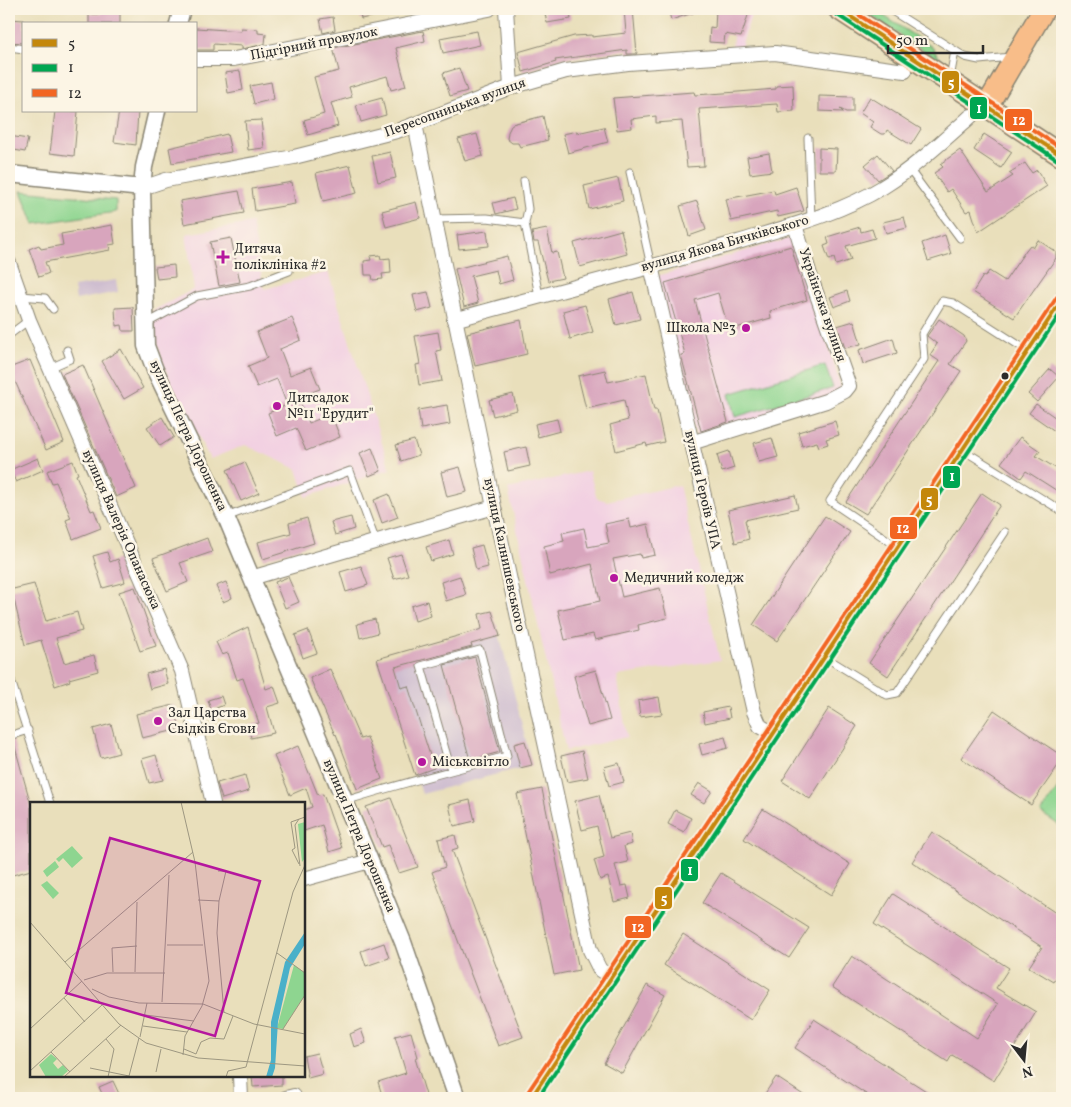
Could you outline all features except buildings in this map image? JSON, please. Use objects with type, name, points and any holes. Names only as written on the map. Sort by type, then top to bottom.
[{"type":"main road","points":[[839,9],[949,81],[979,111],[1062,156]]},
{"type":"main road","points":[[979,111],[1044,9]]},
{"type":"street","points":[[179,22],[182,9]]},
{"type":"street","name":"Підгірний провулок","points":[[198,59],[234,60],[489,9]]},
{"type":"street","points":[[506,9],[511,87]]},
{"type":"street","name":"Пересопницька вулиця","points":[[9,174],[142,188],[166,180],[294,158],[397,131],[511,87],[566,72],[628,63],[728,54],[774,53],[804,55],[905,71]]},
{"type":"street","name":"вулиця Якова Бичківського","points":[[454,320],[651,266],[811,219],[882,188],[979,111]]},
{"type":"street","name":"вулиця Петра Дорошенка","points":[[158,112],[144,167],[142,188],[146,346],[154,370],[226,517],[370,861],[403,942],[457,1098]]},
{"type":"street","name":"вулиця Калнишевського","points":[[415,124],[454,320],[590,950],[600,970],[611,977]]},
{"type":"street","name":"Українська вулиця","points":[[690,443],[826,401],[845,391],[849,386],[811,278],[795,225]]},
{"type":"street","name":"вулиця Валерія Опанасюка","points":[[9,263],[29,320],[182,671],[213,802]]},
{"type":"street","name":"вулиця Героїв УПА","points":[[651,266],[690,443],[754,712],[760,726],[774,734]]},
{"type":"street","points":[[531,1098],[1062,300]]},
{"type":"street","points":[[251,578],[494,507]]},
{"type":"street","points":[[305,878],[370,861]]},
{"type":"street","points":[[240,1077],[241,1098]]},
{"type":"lane","points":[[889,9],[964,57],[979,60],[1015,56]]},
{"type":"lane","points":[[9,47],[22,49]]},
{"type":"lane","points":[[949,81],[955,51]]},
{"type":"lane","points":[[808,138],[811,219]]},
{"type":"lane","points":[[908,169],[960,238]]},
{"type":"lane","points":[[630,172],[651,266]]},
{"type":"lane","points":[[524,181],[528,209],[524,223],[539,296]]},
{"type":"lane","points":[[434,219],[487,218],[524,223]]},
{"type":"lane","points":[[145,324],[197,296],[250,286],[289,271]]},
{"type":"lane","points":[[21,296],[45,298],[53,308]]},
{"type":"lane","points":[[898,547],[830,501],[924,359],[922,334],[933,314],[942,301],[953,302],[1028,351]]},
{"type":"lane","points":[[9,335],[29,320]]},
{"type":"lane","points":[[50,368],[70,359],[67,350]]},
{"type":"lane","points":[[963,449],[1062,511]]},
{"type":"lane","points":[[226,517],[350,471],[376,542]]},
{"type":"lane","points":[[825,656],[887,695],[897,693],[1005,532]]},
{"type":"lane","points":[[345,801],[507,756],[480,650],[421,666],[451,770]]},
{"type":"lane","points":[[9,674],[50,802]]},
{"type":"lane","points":[[9,736],[28,730]]},
{"type":"shaded area","points":[[716,9],[753,9],[741,47],[732,47],[735,17],[716,16]]},
{"type":"shaded area","name":"Дитсадок №11 \"Ерудит\"","points":[[252,223],[264,289],[328,272],[390,469],[306,497],[297,469],[245,445],[210,459],[164,367],[154,331],[152,311],[194,289],[186,234]]},
{"type":"shaded area","name":"Школа №3","points":[[795,237],[843,394],[697,439],[657,276]]},
{"type":"shaded area","points":[[116,280],[118,292],[76,300],[74,287]]},
{"type":"shaded area","name":"Медичний коледж","points":[[589,471],[597,498],[607,501],[679,485],[720,660],[617,676],[627,737],[566,751],[508,489]]},
{"type":"shaded area","points":[[497,625],[532,765],[422,794],[377,659]]},
{"type":"green space","points":[[860,9],[873,9],[932,47],[943,63]]},
{"type":"green space","points":[[21,191],[116,200],[116,212],[34,224]]},
{"type":"green space","points":[[825,365],[833,388],[735,417],[729,394]]},
{"type":"green space","points":[[1062,782],[1062,827],[1041,813]]},
{"type":"transit line","name":"5","points":[[839,9],[1062,156]]},
{"type":"transit line","name":"12","points":[[850,9],[1062,149]]},
{"type":"transit line","name":"1","points":[[836,14],[1059,161]]},
{"type":"transit line","name":"12","points":[[526,1095],[1057,297]]},
{"type":"transit line","name":"5","points":[[531,1098],[1062,300]]},
{"type":"transit line","name":"1","points":[[538,1098],[1062,311]]},
{"type":"place","name":"Дитяча поліклініка #2","points":[[223,257]]},
{"type":"place","name":"Школа №3","points":[[746,328]]},
{"type":"place","name":"Дитсадок №11 \"Ерудит\"","points":[[277,406]]},
{"type":"place","name":"Медичний коледж","points":[[614,578]]},
{"type":"place","name":"Зал Царства Свідків Єгови","points":[[158,721]]},
{"type":"place","name":"Міськсвітло","points":[[422,762]]}]
